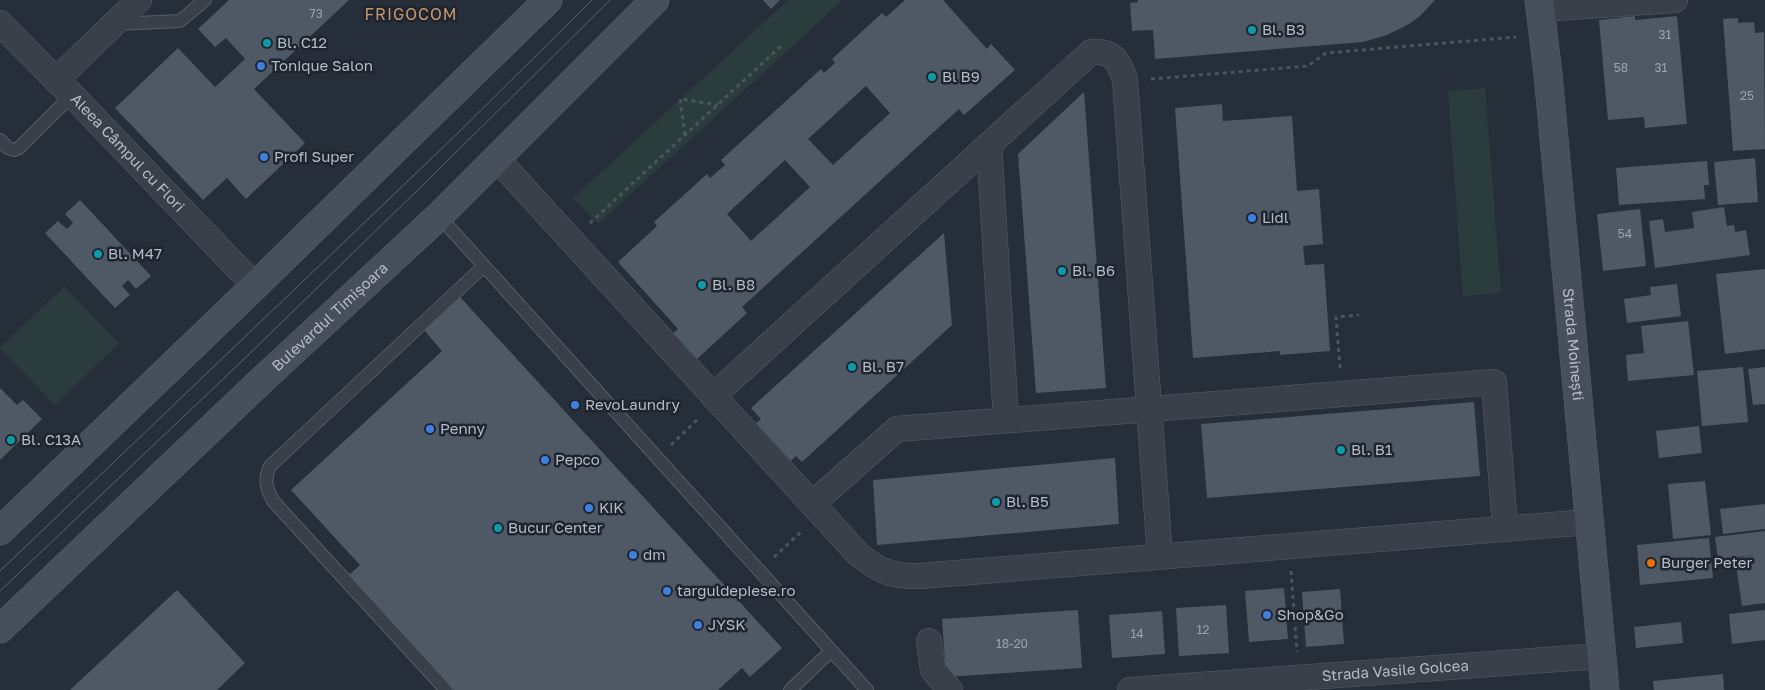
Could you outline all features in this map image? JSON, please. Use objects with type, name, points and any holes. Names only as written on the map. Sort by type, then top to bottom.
[{"type":"main road","points":[[0,531],[255,286],[548,0]]},
{"type":"main road","name":"Bulevardul Timișoara","points":[[0,629],[262,380],[439,216],[656,0]]},
{"type":"main road","name":"Strada Moinești","points":[[1542,15],[1604,690]]},
{"type":"street","points":[[64,88],[114,24],[139,0]]},
{"type":"street","points":[[1542,15],[1675,0]]},
{"type":"street","name":"Aleea Câmpul cu Flori","points":[[0,22],[255,286]]},
{"type":"street","points":[[716,398],[989,144],[1091,52],[1099,51],[1110,54],[1121,67],[1125,80],[1160,557]]},
{"type":"street","points":[[989,144],[1006,419]]},
{"type":"street","points":[[497,159],[858,554],[872,566],[887,573],[902,577],[1589,522]]},
{"type":"street","points":[[817,509],[897,428],[1494,382],[1505,528]]},
{"type":"street","points":[[929,642],[932,670],[950,690]]},
{"type":"street","name":"Strada Vasile Golcea","points":[[1130,690],[1602,656]]},
{"type":"lane","points":[[114,24],[180,21],[205,0]]},
{"type":"lane","points":[[0,140],[8,148],[14,150],[19,148],[64,88]]},
{"type":"lane","points":[[439,216],[867,690]]},
{"type":"lane","points":[[446,690],[273,501],[266,484],[266,473],[270,466],[484,266]]},
{"type":"lane","points":[[790,690],[831,651]]},
{"type":"path","points":[[1125,80],[1308,66],[1326,53],[1542,15]]},
{"type":"path","points":[[571,241],[782,46]]},
{"type":"path","points":[[685,135],[680,99],[718,105]]},
{"type":"path","points":[[1341,394],[1336,317],[1359,315]]},
{"type":"path","points":[[657,458],[716,398]]},
{"type":"path","points":[[758,570],[817,509]]},
{"type":"path","points":[[1293,602],[1298,678]]},
{"type":"shaded area","points":[[788,0],[843,0],[598,224],[573,198]]},
{"type":"shaded area","points":[[1485,88],[1501,293],[1463,296],[1448,91]]},
{"type":"shaded area","points":[[64,286],[119,343],[55,405],[0,348]]},
{"type":"building","points":[[229,0],[349,0],[254,89],[305,143],[246,199],[227,178],[203,200],[115,108],[178,48],[215,87],[245,59],[226,38],[215,47],[198,29]]},
{"type":"building","points":[[763,0],[780,0],[771,9]]},
{"type":"building","points":[[905,0],[943,0],[987,49],[991,44],[1015,70],[964,115],[959,109],[742,307],[747,313],[696,360],[673,334],[678,329],[618,262],[657,226],[654,222],[707,174],[710,178],[725,165],[721,160],[821,69],[824,73],[835,63],[832,59],[882,13],[886,17]],"holes":[[[866,86],[890,113],[833,165],[808,139]],[[785,160],[810,187],[751,241],[727,214]]]},
{"type":"building","name":"Bl. B3","points":[[1138,0],[1435,0],[1420,16],[1409,24],[1387,35],[1363,42],[1155,59],[1153,30],[1132,31],[1130,3],[1138,2]]},
{"type":"building","points":[[1635,16],[1635,20],[1677,16],[1687,124],[1645,128],[1644,117],[1608,120],[1599,20]]},
{"type":"building","points":[[1738,18],[1738,23],[1754,22],[1755,33],[1764,32],[1765,149],[1733,151],[1723,19]]},
{"type":"building","name":"Bl. B6","points":[[1084,92],[1106,388],[1036,393],[1018,154]]},
{"type":"building","name":"Lidl","points":[[1222,104],[1223,121],[1292,116],[1297,191],[1319,189],[1323,244],[1303,246],[1305,265],[1324,264],[1330,351],[1280,355],[1280,351],[1193,358],[1175,108]]},
{"type":"building","points":[[1755,158],[1758,202],[1718,205],[1714,162]]},
{"type":"building","points":[[1707,161],[1709,185],[1704,185],[1705,199],[1619,205],[1616,168]]},
{"type":"building","name":"Bl. M47","points":[[80,200],[151,276],[136,289],[128,280],[122,286],[130,295],[115,308],[45,233],[58,221],[67,229],[73,223],[65,214]]},
{"type":"building","points":[[1724,207],[1727,226],[1734,225],[1735,232],[1746,230],[1750,255],[1655,268],[1649,221],[1663,219],[1665,232],[1694,228],[1692,212]]},
{"type":"building","points":[[1640,209],[1646,266],[1603,271],[1597,214]]},
{"type":"building","name":"Bl. B7","points":[[944,233],[952,325],[802,462],[796,456],[791,461],[756,423],[761,419],[751,408]]},
{"type":"building","points":[[1765,269],[1765,349],[1725,354],[1716,274]]},
{"type":"building","points":[[1677,284],[1681,316],[1627,323],[1624,299],[1651,295],[1650,287]]},
{"type":"building","name":"Bucur Center","points":[[460,297],[782,648],[750,677],[742,668],[718,690],[454,690],[349,575],[360,565],[291,490],[442,351],[424,330]]},
{"type":"building","points":[[1688,321],[1694,375],[1628,381],[1626,355],[1644,353],[1641,326]]},
{"type":"building","points":[[1743,367],[1748,422],[1702,426],[1697,371]]},
{"type":"building","points":[[1765,367],[1765,404],[1753,405],[1748,369]]},
{"type":"building","name":"Bl. C13A","points":[[0,388],[17,405],[23,400],[42,419],[0,460]]},
{"type":"building","name":"Bl. B1","points":[[1474,402],[1480,476],[1207,498],[1201,424]]},
{"type":"building","points":[[1699,426],[1702,453],[1659,458],[1656,431]]},
{"type":"building","name":"Bl. B5","points":[[1115,458],[1119,524],[877,545],[873,480]]},
{"type":"building","points":[[1705,481],[1711,535],[1673,539],[1668,484]]},
{"type":"building","points":[[1765,504],[1765,529],[1723,534],[1720,509]]},
{"type":"building","points":[[1765,531],[1765,603],[1742,606],[1735,558],[1755,555],[1718,559],[1715,537]]},
{"type":"building","points":[[1709,538],[1713,578],[1640,585],[1637,545]]},
{"type":"building","name":"Shop&Go","points":[[1284,588],[1288,639],[1249,642],[1245,591]]},
{"type":"building","points":[[1340,589],[1344,644],[1306,647],[1302,592]]},
{"type":"building","points":[[177,590],[245,663],[217,690],[70,690]]},
{"type":"building","points":[[1226,605],[1229,653],[1179,656],[1176,608]]},
{"type":"building","points":[[1078,610],[1082,668],[946,677],[942,619]]},
{"type":"building","points":[[1765,610],[1765,640],[1732,644],[1729,614]]},
{"type":"building","points":[[1162,611],[1165,654],[1112,658],[1109,615]]},
{"type":"building","points":[[1681,622],[1683,643],[1636,648],[1634,627]]},
{"type":"building","points":[[1723,674],[1724,690],[1654,690],[1653,681]]},
{"type":"tram line","points":[[0,571],[457,134],[592,0]]},
{"type":"tram line","points":[[0,591],[242,361],[610,0]]},
{"type":"place","name":"Bl. B3","points":[[1252,30]]},
{"type":"place","name":"Bl. C12","points":[[267,43]]},
{"type":"place","name":"Tonique Salon","points":[[261,66]]},
{"type":"place","name":"Bl B9","points":[[932,77]]},
{"type":"place","name":"Profi Super","points":[[264,157]]},
{"type":"place","name":"Lidl","points":[[1252,218]]},
{"type":"place","name":"Bl. M47","points":[[98,254]]},
{"type":"place","name":"Bl. B6","points":[[1062,271]]},
{"type":"place","name":"Bl. B8","points":[[702,285]]},
{"type":"place","name":"Bl. B7","points":[[852,367]]},
{"type":"place","name":"RevoLaundry","points":[[575,405]]},
{"type":"place","name":"Penny","points":[[430,429]]},
{"type":"place","name":"Bl. C13A","points":[[11,440]]},
{"type":"place","name":"Bl. B1","points":[[1341,450]]},
{"type":"place","name":"Pepco","points":[[545,460]]},
{"type":"place","name":"Bl. B5","points":[[996,502]]},
{"type":"place","name":"KiK","points":[[589,508]]},
{"type":"place","name":"Bucur Center","points":[[498,528]]},
{"type":"place","name":"dm","points":[[633,555]]},
{"type":"place","name":"Burger Peter","points":[[1651,563]]},
{"type":"place","name":"targuldepiese.ro","points":[[667,591]]},
{"type":"place","name":"Shop&Go","points":[[1267,615]]},
{"type":"place","name":"JYSK","points":[[698,625]]},
{"type":"district","name":"FRIGOCOM","points":[[411,14]]}]
